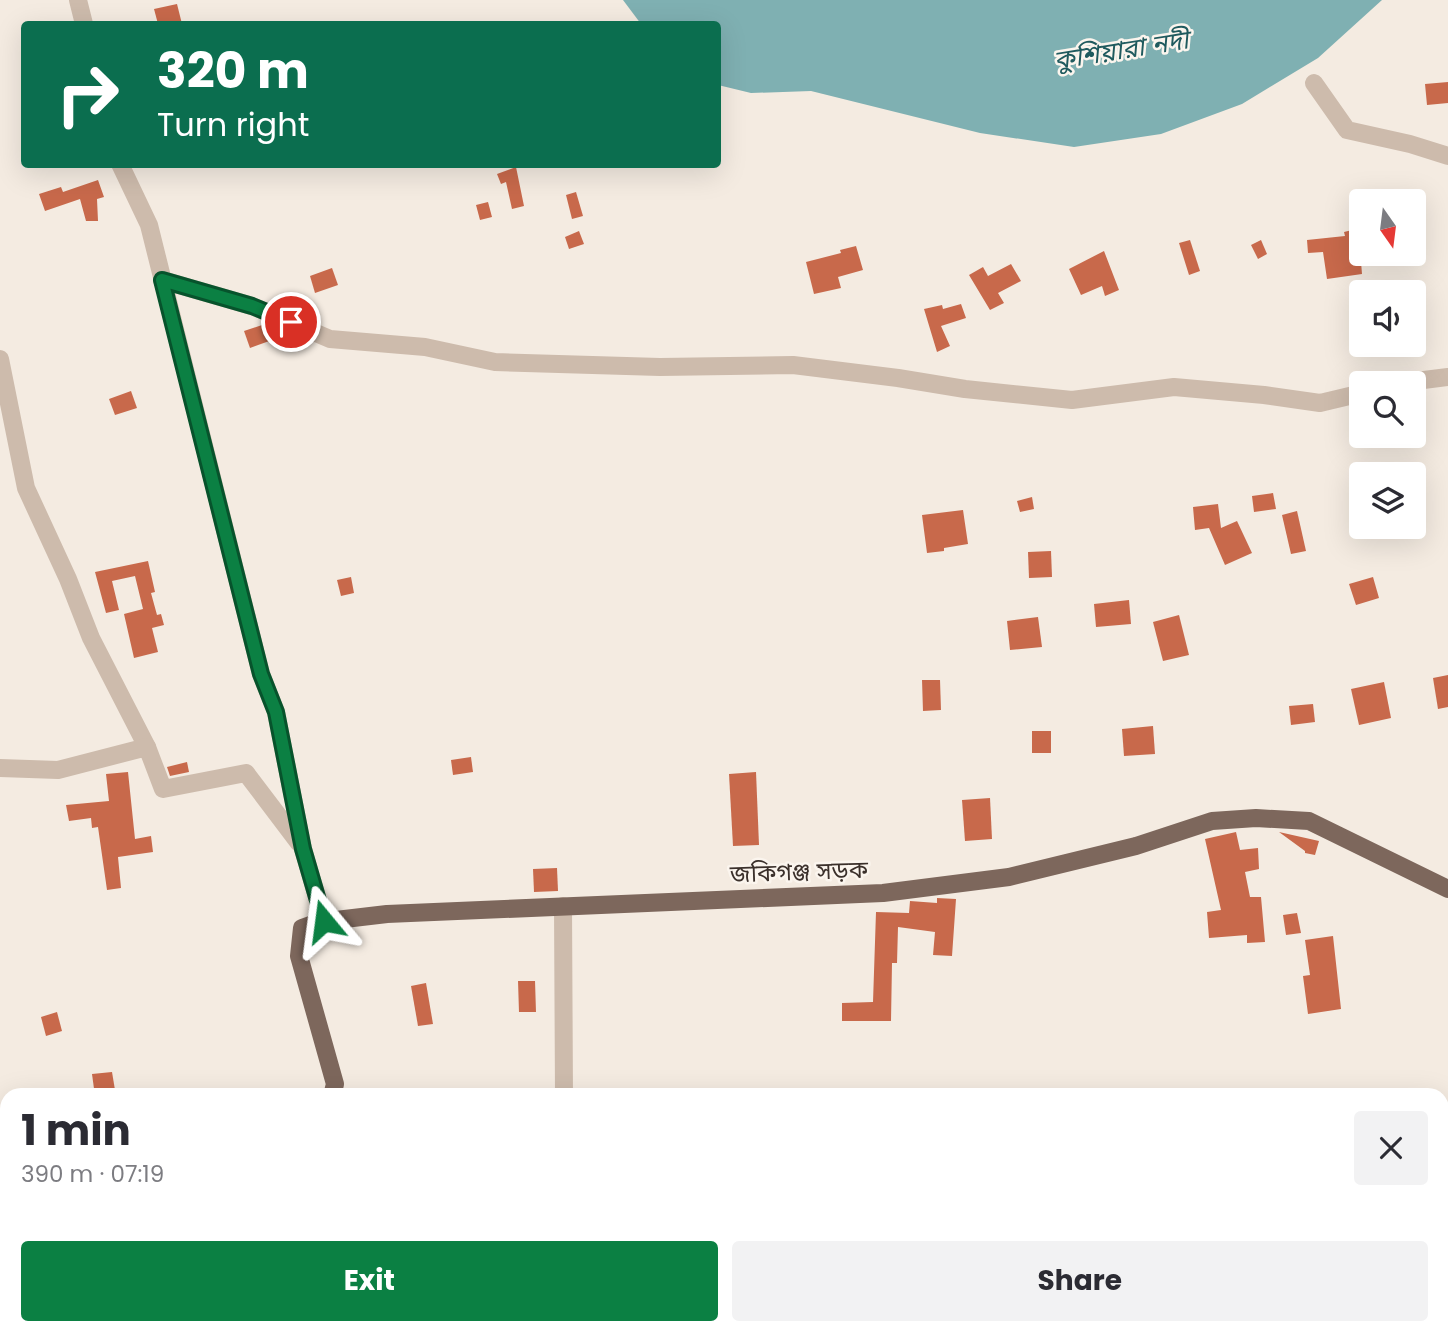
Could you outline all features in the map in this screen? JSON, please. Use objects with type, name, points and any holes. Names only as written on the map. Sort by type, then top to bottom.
[{"type":"main road","name":"জকিগঞ্জ সড়ক","points":[[321,922],[387,914],[883,893],[1009,877],[1136,846],[1212,821],[1256,818],[1309,821],[1448,889]]},
{"type":"main road","points":[[321,922],[302,928],[299,956],[334,1088]]},
{"type":"street","points":[[78,0],[83,21]]},
{"type":"street","points":[[1314,83],[1347,131],[1448,156]]},
{"type":"street","points":[[122,168],[149,225],[261,674],[276,712],[303,849],[321,922]]},
{"type":"street","points":[[162,280],[252,306],[330,339],[425,347],[495,362],[660,367],[793,365],[965,389],[1072,400],[1174,387],[1264,394],[1320,403],[1349,396]]},
{"type":"street","points":[[0,359],[26,488],[68,579],[91,638],[147,747],[163,789],[246,773],[297,838],[321,922]]},
{"type":"street","points":[[1426,380],[1448,377]]},
{"type":"street","points":[[0,768],[58,770],[147,747]]},
{"type":"street","points":[[564,906],[564,1088]]},
{"type":"water","name":"কুশিয়ারা নদী","points":[[623,0],[1382,0],[1318,58],[1242,104],[1161,134],[1074,147],[980,133],[811,91],[751,93],[721,86],[721,21],[639,21]]},
{"type":"building","points":[[177,4],[181,21],[157,21],[154,9]]},
{"type":"building","points":[[1448,82],[1448,103],[1427,105],[1425,84]]},
{"type":"building","points":[[516,168],[524,206],[512,209],[506,182],[501,184],[497,174]]},
{"type":"building","points":[[98,180],[104,197],[97,199],[98,221],[86,221],[80,199],[45,211],[39,194],[61,187],[63,192]]},
{"type":"building","points":[[576,192],[583,216],[572,219],[566,195]]},
{"type":"building","points":[[488,202],[492,217],[480,220],[476,205]]},
{"type":"building","points":[[579,231],[584,244],[569,249],[565,237]]},
{"type":"building","points":[[1349,231],[1349,266],[1361,266],[1362,274],[1327,279],[1323,252],[1308,253],[1307,240],[1345,236],[1344,232]]},
{"type":"building","points":[[1190,240],[1200,271],[1189,275],[1179,243]]},
{"type":"building","points":[[1261,240],[1267,254],[1258,259],[1251,245]]},
{"type":"building","points":[[856,246],[863,270],[838,277],[841,288],[814,294],[806,262]]},
{"type":"building","points":[[1104,251],[1119,290],[1105,296],[1102,286],[1081,295],[1069,269]]},
{"type":"building","points":[[1011,264],[1021,281],[998,293],[1004,303],[990,310],[969,275],[983,267],[988,276]]},
{"type":"building","points":[[332,268],[338,285],[315,293],[310,276]]},
{"type":"building","points":[[961,304],[966,318],[941,326],[950,346],[937,352],[924,309],[942,305],[943,309]]},
{"type":"building","points":[[265,324],[272,340],[250,348],[244,331]]},
{"type":"building","points":[[131,391],[137,408],[115,415],[109,399]]},
{"type":"building","points":[[1273,493],[1276,509],[1254,512],[1252,496]]},
{"type":"building","points":[[1032,497],[1034,509],[1020,512],[1017,501]]},
{"type":"building","points":[[1218,504],[1221,528],[1237,521],[1252,553],[1225,565],[1209,528],[1195,530],[1193,507]]},
{"type":"building","points":[[963,510],[968,544],[927,553],[922,515]]},
{"type":"building","points":[[1297,511],[1306,551],[1291,554],[1282,515]]},
{"type":"building","points":[[1051,551],[1052,577],[1029,578],[1028,552]]},
{"type":"building","points":[[148,561],[155,592],[151,593],[157,615],[161,614],[164,625],[152,628],[158,652],[134,658],[124,614],[143,609],[135,576],[112,581],[119,610],[106,613],[95,572]]},
{"type":"building","points":[[351,577],[354,593],[341,596],[337,580]]},
{"type":"building","points":[[1373,577],[1379,598],[1356,605],[1349,584]]},
{"type":"building","points":[[1129,600],[1131,624],[1096,627],[1094,604]]},
{"type":"building","points":[[1179,615],[1189,655],[1163,661],[1153,622]]},
{"type":"building","points":[[1038,617],[1042,647],[1010,650],[1007,621]]},
{"type":"building","points":[[1448,675],[1448,707],[1438,709],[1433,678]]},
{"type":"building","points":[[922,680],[940,680],[941,710],[923,711]]},
{"type":"building","points":[[1384,682],[1391,718],[1359,725],[1351,689]]},
{"type":"building","points":[[1313,704],[1315,722],[1291,725],[1289,706]]},
{"type":"building","points":[[1153,726],[1155,754],[1124,756],[1122,729]]},
{"type":"building","points":[[1032,731],[1051,731],[1051,753],[1032,753]]},
{"type":"building","points":[[471,757],[473,772],[453,775],[451,760]]},
{"type":"building","points":[[187,762],[189,772],[170,776],[167,767]]},
{"type":"building","points":[[128,772],[135,839],[151,836],[153,852],[118,857],[121,888],[107,890],[98,827],[92,828],[91,818],[69,821],[66,805],[109,801],[106,774]]},
{"type":"building","points":[[756,772],[759,845],[733,846],[729,774]]},
{"type":"building","points":[[990,798],[992,839],[965,841],[962,800]]},
{"type":"building","points":[[1236,832],[1240,850],[1258,848],[1259,869],[1245,872],[1250,897],[1261,897],[1265,942],[1247,943],[1247,935],[1209,938],[1207,912],[1221,910],[1205,839]]},
{"type":"building","points":[[1279,832],[1319,841],[1315,855],[1305,853]]},
{"type":"building","points":[[557,868],[558,891],[534,892],[533,869]]},
{"type":"building","points":[[937,898],[956,899],[952,956],[933,955],[935,932],[898,927],[897,963],[892,963],[891,1021],[842,1021],[842,1003],[873,1002],[876,912],[909,913],[910,901],[937,903]]},
{"type":"building","points":[[1297,913],[1301,933],[1286,935],[1283,915]]},
{"type":"building","points":[[1333,936],[1341,1009],[1308,1014],[1303,976],[1310,975],[1305,940]]},
{"type":"building","points":[[518,981],[535,981],[536,1012],[519,1012]]},
{"type":"building","points":[[426,983],[433,1024],[418,1026],[411,986]]},
{"type":"building","points":[[57,1012],[62,1031],[46,1036],[41,1017]]},
{"type":"building","points":[[112,1072],[115,1088],[94,1088],[92,1074]]},
{"type":"route","points":[[291,322],[252,306],[162,280],[261,674],[276,712],[303,849],[324,921]]}]
